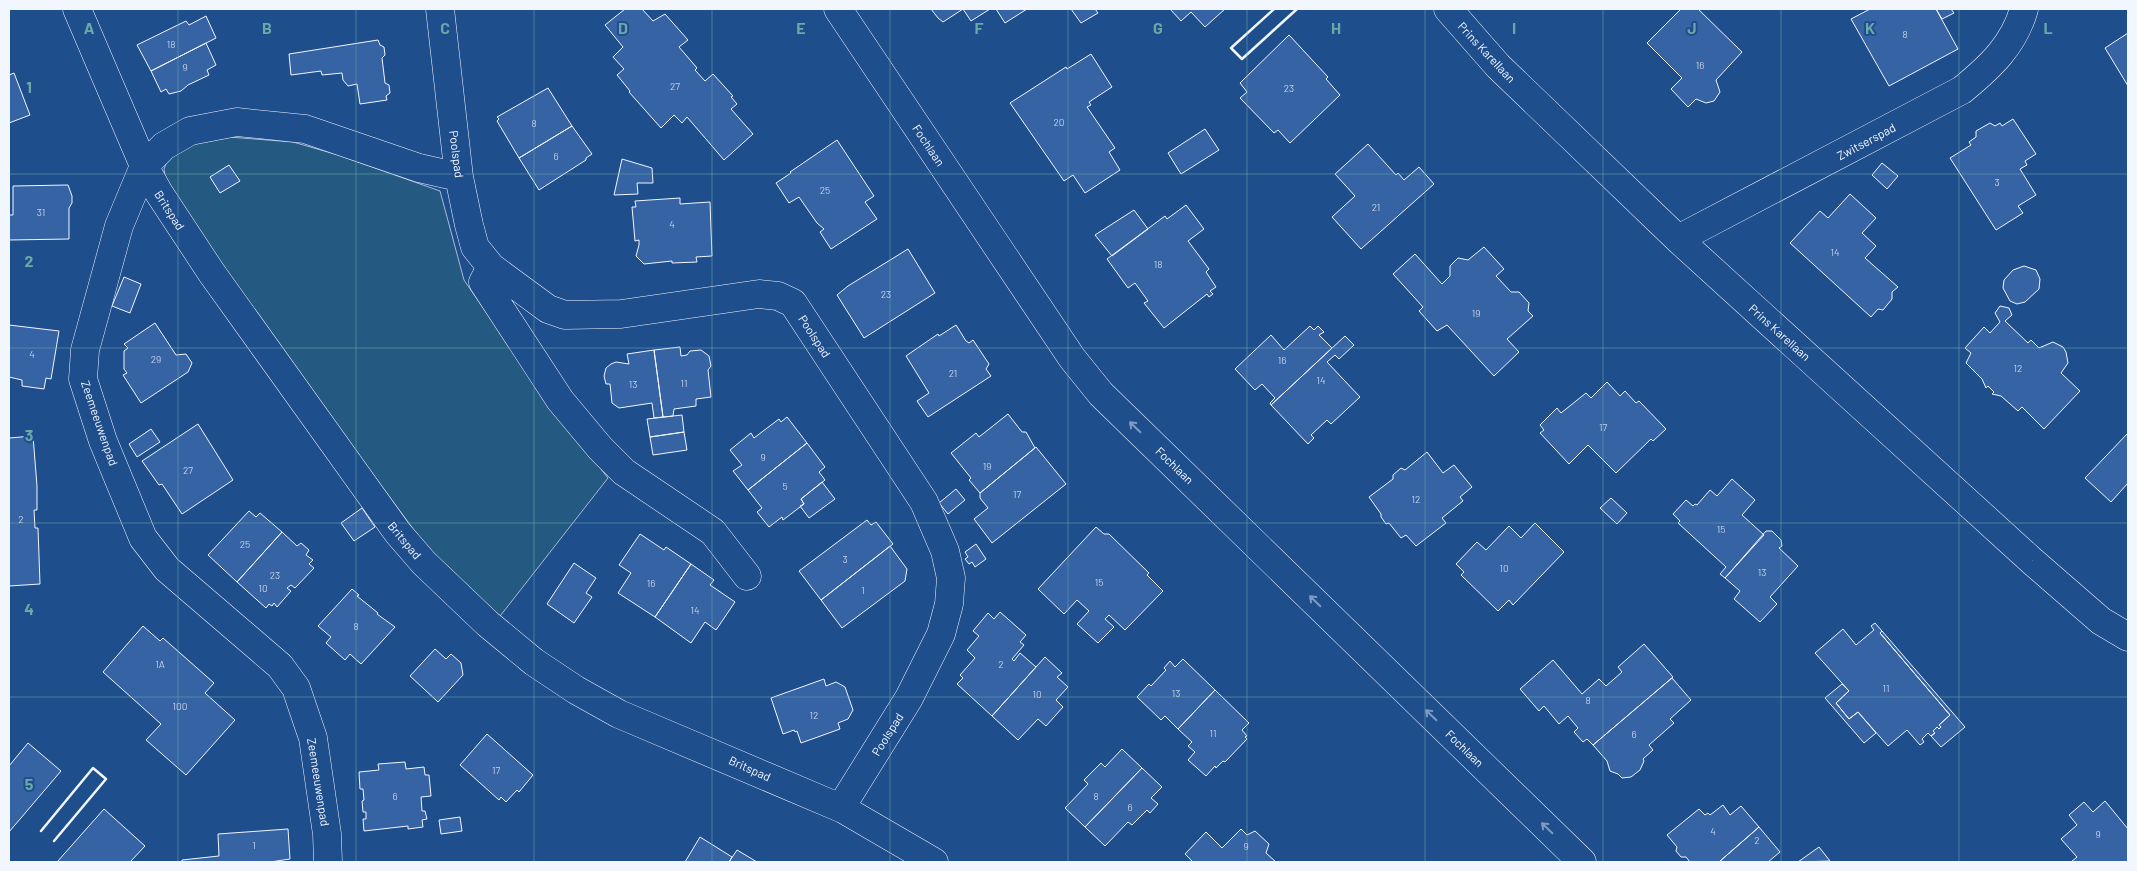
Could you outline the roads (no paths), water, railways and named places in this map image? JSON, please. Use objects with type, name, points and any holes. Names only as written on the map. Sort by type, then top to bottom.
[{"type":"street","name":"Britspad","points":[[77,9],[144,166],[159,193],[211,272],[398,533],[424,563],[488,624],[534,662],[576,690],[619,714],[843,808],[934,862]]},
{"type":"street","name":"Poolspad","points":[[440,9],[459,177],[474,247],[491,267],[548,310],[565,315],[621,314],[759,294],[778,296],[793,303],[924,502],[945,551],[951,578],[949,604],[941,634],[909,698],[848,796],[843,808]]},
{"type":"street","name":"Fochlaan","points":[[838,9],[1072,358],[1102,394],[1582,862]]},
{"type":"street","name":"Prins Karellaan","points":[[1448,9],[1498,66],[1678,239],[2032,561],[2100,621],[2128,637]]},
{"type":"street","name":"Zwitserspad","points":[[1678,239],[1962,90],[1987,69],[2007,47],[2021,22],[2024,9]]},
{"type":"street","name":"Zeemeeuwenpad","points":[[328,862],[327,834],[313,738],[296,688],[280,666],[167,569],[143,538],[103,441],[83,379],[85,350],[119,226],[144,166],[164,146],[190,131],[238,122],[305,128],[419,168],[459,177]]},
{"type":"street","points":[[491,267],[483,282],[560,400],[594,441],[624,472],[713,532],[747,576]]}]
